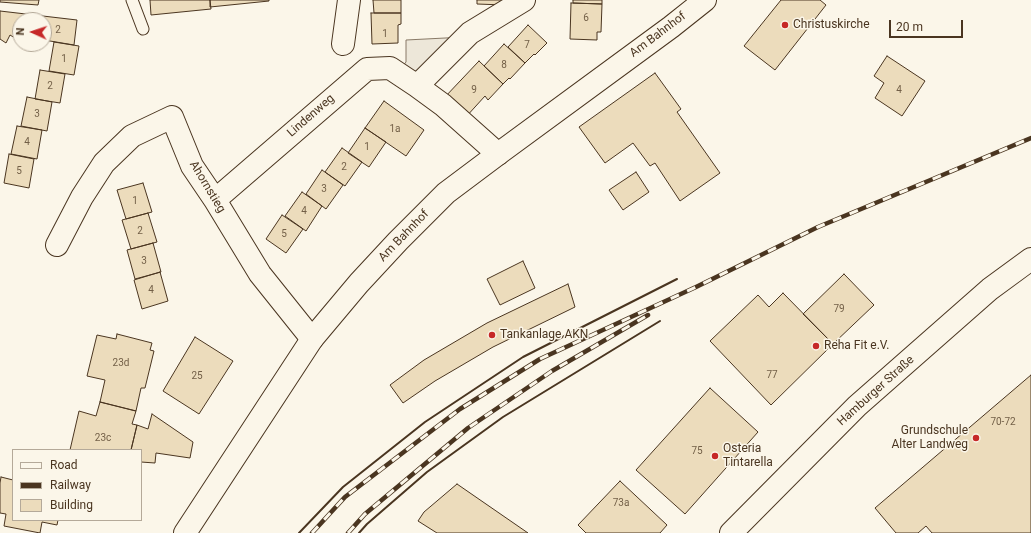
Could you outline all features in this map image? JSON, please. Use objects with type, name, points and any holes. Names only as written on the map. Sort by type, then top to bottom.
[{"type":"street","points":[[343,44],[349,0]]},
{"type":"street","points":[[416,86],[470,33],[524,0]]},
{"type":"street","name":"Am Bahnhof","points":[[185,533],[312,339],[359,283],[403,236],[446,193],[666,31],[697,2]]},
{"type":"street","name":"Lindenweg","points":[[215,200],[367,69],[390,68],[443,105],[498,154]]},
{"type":"street","name":"Ahornstieg","points":[[58,245],[82,197],[104,163],[132,136],[172,117],[192,166],[215,200],[260,274],[312,339]]},
{"type":"street","name":"Hamburger Straße","points":[[731,533],[858,406],[990,289],[1031,259]]},
{"type":"lane","points":[[132,0],[143,29]]},
{"type":"shaded area","points":[[465,37],[417,86],[397,73],[406,62],[406,40]]},
{"type":"building","points":[[0,0],[39,0],[38,5],[0,2]]},
{"type":"building","points":[[150,0],[210,0],[211,9],[151,15]]},
{"type":"building","points":[[210,0],[269,0],[269,1],[210,7]]},
{"type":"building","points":[[373,0],[401,0],[401,13],[374,13]]},
{"type":"building","points":[[477,0],[505,0],[504,5],[477,4]]},
{"type":"building","points":[[573,0],[602,0],[602,4],[573,3]]},
{"type":"building","name":"Christuskirche","points":[[781,0],[820,0],[826,5],[775,70],[744,46]]},
{"type":"building","points":[[571,3],[602,4],[601,32],[597,32],[597,40],[570,39]]},
{"type":"building","points":[[0,11],[12,12],[12,36],[10,35],[6,43],[0,39]]},
{"type":"building","points":[[371,13],[401,13],[401,24],[398,25],[398,43],[372,44]]},
{"type":"building","points":[[52,17],[77,20],[74,45],[52,41]]},
{"type":"building","points":[[528,25],[547,43],[525,63],[508,47]]},
{"type":"building","points":[[54,42],[79,46],[74,75],[49,71]]},
{"type":"building","points":[[504,44],[525,63],[510,79],[509,78],[503,84],[484,66]]},
{"type":"building","points":[[887,56],[925,81],[902,116],[875,98],[884,83],[874,76]]},
{"type":"building","points":[[479,61],[503,84],[488,100],[485,96],[465,118],[444,98]]},
{"type":"building","points":[[40,70],[65,74],[60,103],[35,99]]},
{"type":"building","points":[[655,73],[681,109],[677,112],[720,173],[680,201],[655,163],[650,166],[633,143],[605,163],[579,127]]},
{"type":"building","points":[[27,97],[52,102],[47,131],[21,126]]},
{"type":"building","points":[[384,101],[424,130],[406,156],[365,128]]},
{"type":"building","points":[[17,126],[42,130],[37,159],[11,154]]},
{"type":"building","points":[[365,128],[386,142],[369,167],[348,153]]},
{"type":"building","points":[[342,148],[362,162],[345,186],[325,172]]},
{"type":"building","points":[[9,154],[34,159],[29,188],[4,183]]},
{"type":"building","points":[[322,170],[343,185],[326,209],[306,194]]},
{"type":"building","points":[[636,172],[649,192],[623,210],[609,190]]},
{"type":"building","points":[[143,183],[152,212],[126,219],[117,190]]},
{"type":"building","points":[[302,192],[322,206],[306,231],[285,216]]},
{"type":"building","points":[[148,213],[157,242],[131,249],[122,220]]},
{"type":"building","points":[[282,215],[303,229],[286,253],[266,239]]},
{"type":"building","points":[[153,243],[161,272],[135,279],[127,250]]},
{"type":"building","points":[[523,261],[535,288],[500,305],[487,279]]},
{"type":"building","points":[[160,272],[168,301],[142,309],[134,280]]},
{"type":"building","points":[[844,274],[874,305],[833,344],[803,314]]},
{"type":"building","name":"Tankanlage AKN","points":[[568,284],[575,307],[493,347],[435,381],[403,403],[390,385],[424,360],[487,323]]},
{"type":"building","points":[[783,293],[833,344],[771,405],[710,341],[758,295],[769,307]]},
{"type":"building","points":[[117,334],[152,343],[150,350],[154,351],[145,388],[141,388],[136,411],[100,402],[105,380],[87,376],[97,335],[116,339]]},
{"type":"building","points":[[195,337],[233,361],[199,414],[163,391]]},
{"type":"building","name":"Grundschule Alter Landweg","points":[[1031,375],[1031,533],[932,533],[926,526],[918,533],[896,533],[875,508]]},
{"type":"building","points":[[710,388],[758,432],[685,514],[636,470]]},
{"type":"building","points":[[100,402],[136,411],[132,424],[137,425],[131,449],[70,449],[79,411],[96,416]]},
{"type":"building","points":[[152,414],[193,442],[190,458],[156,453],[155,463],[142,462],[142,449],[131,449],[137,425],[148,429]]},
{"type":"building","points":[[1,477],[12,480],[12,521],[58,521],[57,525],[42,522],[40,533],[4,526],[6,514],[0,513]]},
{"type":"building","points":[[620,481],[667,525],[660,533],[586,533],[578,525]]},
{"type":"building","points":[[457,484],[528,533],[437,533],[418,521],[424,512]]},
{"type":"railway","points":[[312,533],[345,497],[460,409],[540,359],[696,287],[818,227],[1031,138]]},
{"type":"railway","points":[[348,533],[365,514],[468,428],[552,371],[648,315]]},
{"type":"wall","points":[[299,533],[343,487],[425,422],[523,357],[677,279]]},
{"type":"wall","points":[[359,533],[367,524],[427,472],[503,417],[660,321]]},
{"type":"place","name":"Christuskirche","points":[[785,25]]},
{"type":"place","name":"Tankanlage AKN","points":[[492,335]]},
{"type":"place","name":"Reha Fit e.V.","points":[[816,346]]},
{"type":"place","name":"Grundschule Alter Landweg","points":[[976,438]]},
{"type":"place","name":"Osteria Tintarella","points":[[715,456]]}]
